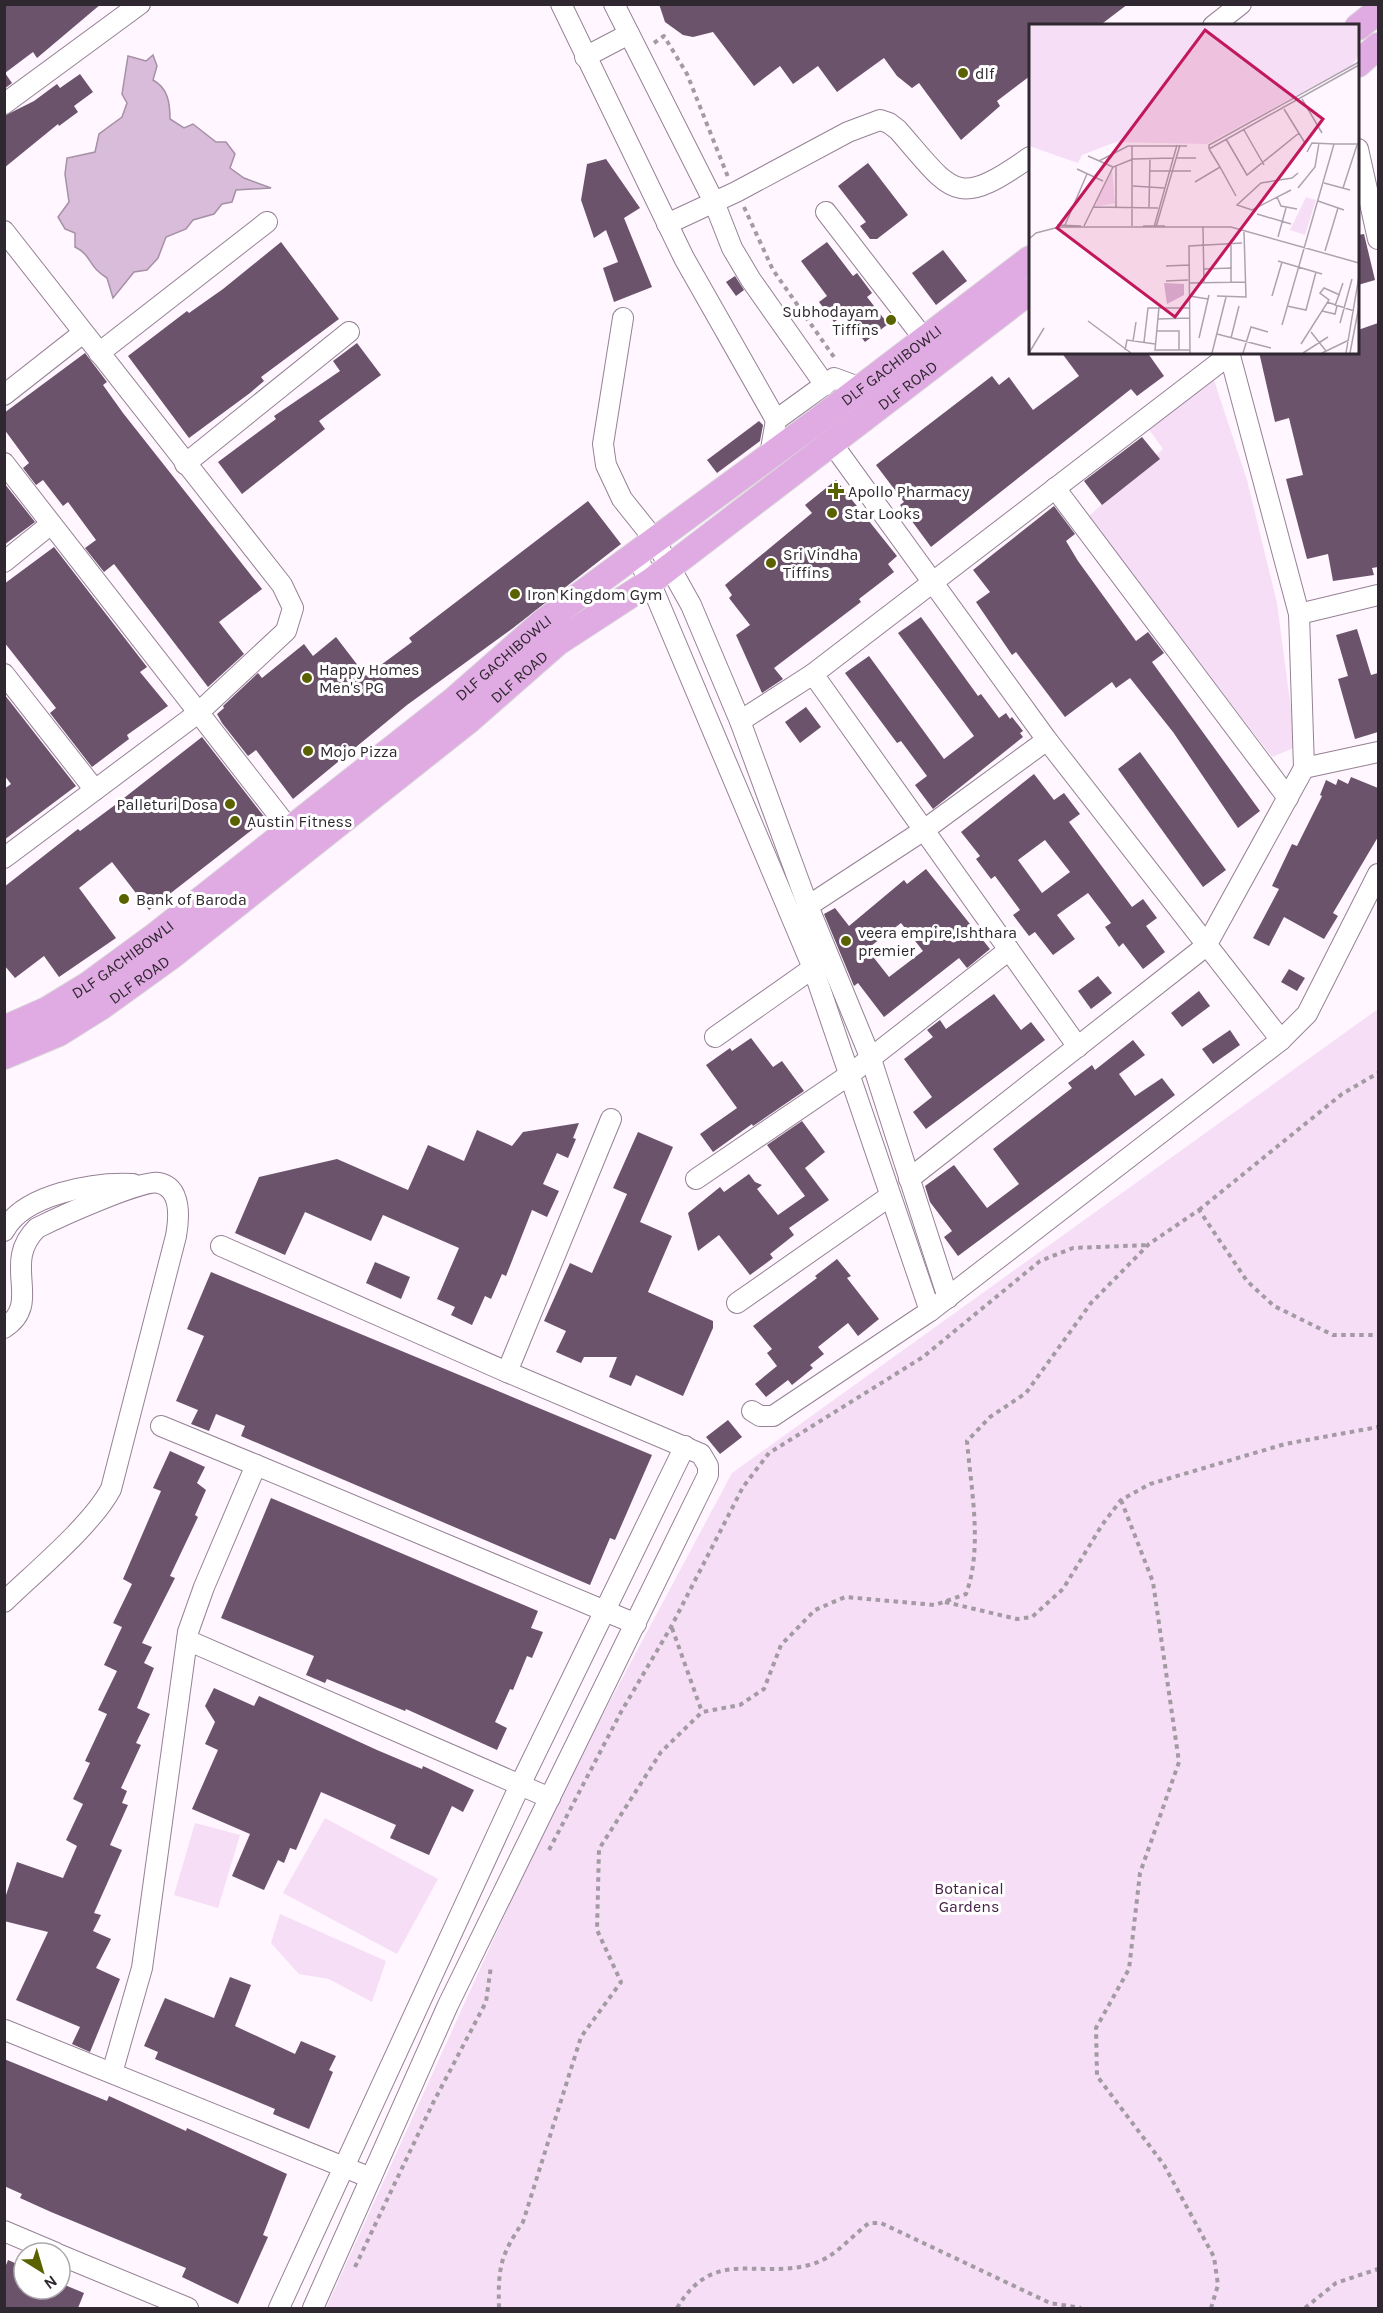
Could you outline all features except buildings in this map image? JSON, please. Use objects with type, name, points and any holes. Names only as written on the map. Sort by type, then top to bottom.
[{"type":"main road","points":[[1359,26],[1378,11]]},
{"type":"main road","points":[[1359,63],[1378,46]]},
{"type":"main road","name":"DLF GACHIBOWLI","points":[[4,1029],[47,1010],[88,985],[453,701],[542,623],[861,388],[1029,260]]},
{"type":"main road","name":"DLF ROAD","points":[[4,1056],[59,1033],[102,1006],[163,962],[469,720],[558,642],[650,582],[1029,292]]},
{"type":"street","points":[[4,104],[140,4]]},
{"type":"street","points":[[561,4],[667,224],[776,420],[770,455]]},
{"type":"street","points":[[614,4],[714,202],[733,250],[751,280],[826,385]]},
{"type":"street","points":[[1216,24],[1242,4]]},
{"type":"street","points":[[585,57],[629,34]]},
{"type":"street","points":[[667,224],[848,132],[880,120],[890,123],[898,130],[942,181],[959,189],[975,189],[1002,177],[1029,158]]},
{"type":"street","points":[[1359,153],[1378,239]]},
{"type":"street","points":[[826,212],[925,340]]},
{"type":"street","points":[[99,353],[267,222]]},
{"type":"street","points":[[4,858],[198,713],[285,631],[294,608],[282,585],[6,237]]},
{"type":"street","points":[[623,318],[603,444],[606,465],[644,547],[650,582],[813,968],[930,1311]]},
{"type":"street","points":[[185,464],[349,332]]},
{"type":"street","points":[[4,395],[83,333]]},
{"type":"street","points":[[740,721],[813,674],[1229,354],[1299,614],[1304,768],[1206,946],[909,1179]]},
{"type":"street","points":[[776,420],[826,385],[861,388]]},
{"type":"street","points":[[831,442],[1047,740],[1281,1040]]},
{"type":"street","points":[[4,463],[290,830]]},
{"type":"street","points":[[1055,488],[1288,798]]},
{"type":"street","points":[[4,562],[51,524]]},
{"type":"street","points":[[644,547],[669,566],[691,605],[740,721],[808,906],[871,1059],[948,1298]]},
{"type":"street","points":[[1299,614],[1378,595]]},
{"type":"street","points":[[4,674],[95,790]]},
{"type":"street","points":[[813,674],[1078,1047]]},
{"type":"street","points":[[808,906],[924,830],[1047,740]]},
{"type":"street","points":[[1304,768],[1378,752]]},
{"type":"street","points":[[752,1411],[760,1416],[773,1416],[930,1311],[1281,1040],[1307,1014],[1378,874]]},
{"type":"street","points":[[696,1179],[871,1059],[1009,950]]},
{"type":"street","points":[[715,1037],[813,968]]},
{"type":"street","points":[[507,1372],[611,1119]]},
{"type":"street","points":[[4,1231],[10,1220],[21,1211],[72,1190],[101,1183],[142,1185],[162,1183],[169,1188],[178,1208],[179,1221],[111,1489],[97,1510],[4,1602]]},
{"type":"street","points":[[4,1328],[18,1316],[22,1306],[18,1257],[28,1236],[49,1221],[142,1185]]},
{"type":"street","points":[[737,1303],[890,1196]]},
{"type":"street","points":[[221,1246],[507,1372],[685,1446],[701,1454],[708,1466],[708,1474],[636,1624],[448,2005],[313,2308]]},
{"type":"street","points":[[161,1426],[636,1624]]},
{"type":"street","points":[[279,2308],[520,1785],[685,1446]]},
{"type":"street","points":[[112,2073],[142,1968],[187,1640],[204,1587],[256,1465]]},
{"type":"street","points":[[187,1640],[550,1798]]},
{"type":"street","points":[[5,2030],[371,2178]]},
{"type":"street","points":[[4,2231],[28,2241]]},
{"type":"street","points":[[72,2260],[188,2308]]},
{"type":"path","points":[[499,2308],[498,2274],[505,2249],[523,2222],[581,2037],[621,1982],[597,1930],[599,1849],[662,1752],[702,1712],[740,1705],[764,1689],[781,1645],[815,1610],[845,1597],[935,1605],[966,1594],[973,1575],[973,1521],[967,1441],[990,1417],[1026,1393],[1091,1303],[1149,1245],[1199,1210],[1342,1094],[1378,1073]]},
{"type":"path","points":[[1199,1210],[1247,1281],[1274,1306],[1333,1335],[1378,1335]]},
{"type":"path","points":[[545,1856],[621,1712],[671,1627],[743,1487],[769,1454],[923,1357],[1040,1262],[1073,1248],[1149,1245]]},
{"type":"path","points":[[945,1602],[1017,1619],[1032,1617],[1063,1589],[1102,1525],[1121,1500],[1150,1484],[1274,1447],[1378,1427]]},
{"type":"path","points":[[1121,1500],[1153,1582],[1179,1762],[1140,1873],[1129,1969],[1096,2028],[1097,2076],[1164,2165],[1214,2257],[1218,2285],[1211,2308]]},
{"type":"path","points":[[671,1627],[702,1712]]},
{"type":"path","points":[[350,2277],[433,2103],[486,2002],[492,1959]]},
{"type":"path","points":[[677,2308],[685,2295],[717,2271],[740,2266],[772,2270],[810,2265],[837,2252],[869,2223],[881,2223],[1050,2303],[1081,2308]]},
{"type":"path","points":[[1305,2308],[1335,2283],[1378,2269]]},
{"type":"green space","points":[[1213,377],[1247,480],[1277,603],[1296,747],[1272,757],[1088,517],[1163,449],[1145,424]]},
{"type":"green space","name":"Botanical Gardens","points":[[1378,1009],[1378,2308],[326,2308],[555,1804],[732,1473]]},
{"type":"green space","points":[[325,1818],[438,1879],[397,1954],[283,1893]]},
{"type":"green space","points":[[195,1823],[240,1835],[218,1908],[174,1895]]},
{"type":"green space","points":[[280,1914],[386,1961],[372,2002],[329,1979],[299,1974],[271,1943]]},
{"type":"shaded area","points":[[153,55],[157,66],[153,80],[165,92],[170,119],[184,128],[193,124],[216,142],[226,142],[235,154],[230,168],[244,178],[271,188],[236,190],[232,202],[222,204],[214,214],[193,220],[186,229],[166,237],[158,258],[147,270],[134,272],[113,298],[107,278],[96,269],[81,250],[75,247],[75,233],[65,229],[58,217],[69,202],[65,174],[67,158],[95,152],[99,134],[122,117],[127,103],[122,94],[128,56],[146,61]]},
{"type":"place","name":"dlf","points":[[963,73]]},
{"type":"place","name":"Subhodayam Tiffins","points":[[891,320]]},
{"type":"place","name":"Apollo Pharmacy","points":[[836,491]]},
{"type":"place","name":"Star Looks","points":[[832,513]]},
{"type":"place","name":"Sri Vindha Tiffins","points":[[771,563]]},
{"type":"place","name":"Iron Kingdom Gym","points":[[515,594]]},
{"type":"place","name":"Happy Homes Men's PG","points":[[307,678]]},
{"type":"place","name":"Mojo Pizza","points":[[308,751]]},
{"type":"place","name":"Palleturi Dosa","points":[[230,804]]},
{"type":"place","name":"Austin Fitness","points":[[235,821]]},
{"type":"place","name":"Bank of Baroda","points":[[124,899]]},
{"type":"place","name":"veera empire,Ishthara premier","points":[[846,941]]}]
